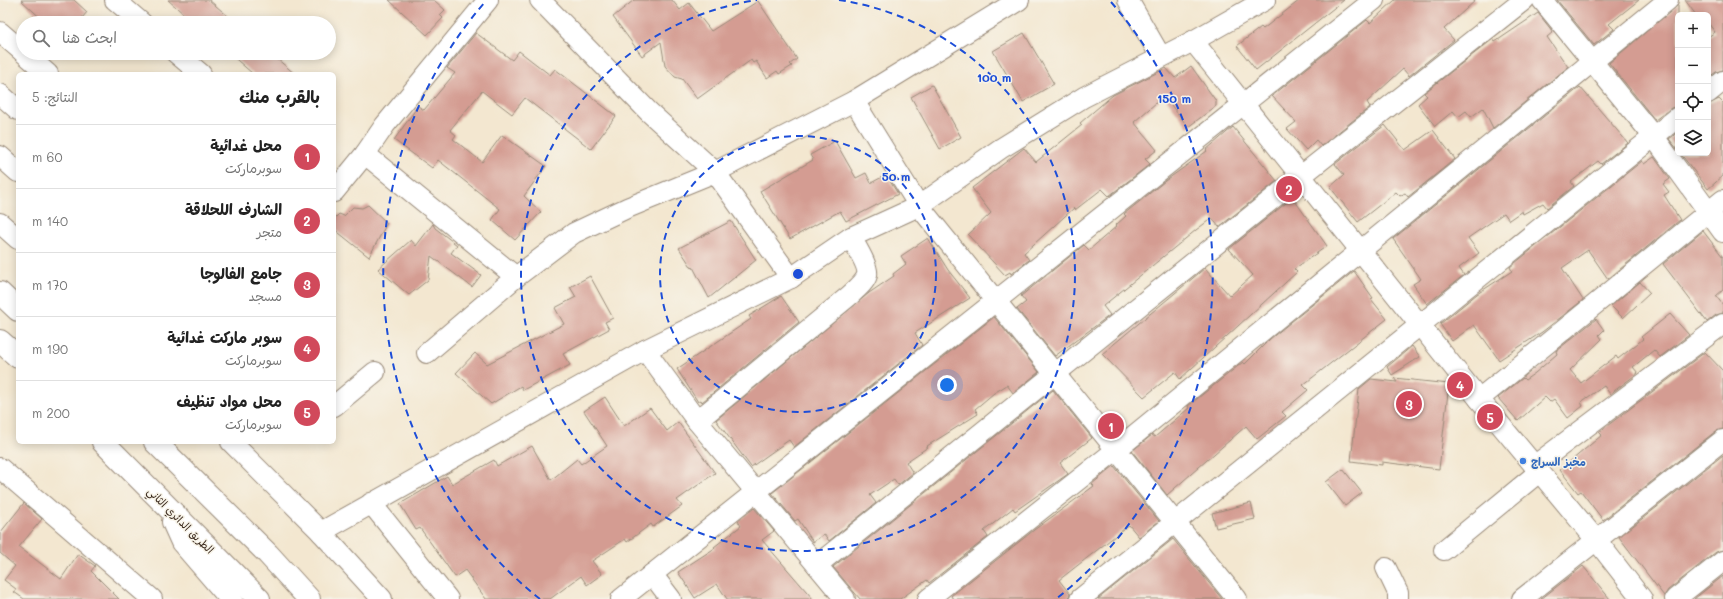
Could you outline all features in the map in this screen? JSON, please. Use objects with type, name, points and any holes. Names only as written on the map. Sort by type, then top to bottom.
[{"type":"highway","points":[[0,293],[16,308]]},
{"type":"highway","points":[[0,341],[16,355]]},
{"type":"highway","name":"الطريق الدائري الثاني","points":[[105,444],[259,599]]},
{"type":"highway","points":[[157,444],[268,554],[309,599]]},
{"type":"highway","points":[[162,501],[182,542],[231,599]]},
{"type":"street","points":[[115,0],[134,16]]},
{"type":"street","points":[[336,190],[365,154],[385,125],[488,0]]},
{"type":"street","points":[[540,0],[649,112],[716,172],[791,278]]},
{"type":"street","points":[[427,353],[516,277],[574,233],[627,208],[716,172],[854,101],[1019,0]]},
{"type":"street","points":[[1128,0],[1161,57]]},
{"type":"street","points":[[321,532],[645,350],[791,278],[851,237],[919,206],[1000,149],[1078,101],[1194,41],[1265,0]]},
{"type":"street","points":[[621,599],[1374,0]]},
{"type":"street","points":[[817,565],[1301,176],[1524,0]]},
{"type":"street","points":[[1542,0],[1654,137],[1707,213],[1723,232]]},
{"type":"street","points":[[928,599],[1116,450],[1668,0]]},
{"type":"street","points":[[0,32],[16,47]]},
{"type":"street","points":[[1194,41],[1478,399],[1597,541],[1642,599]]},
{"type":"street","points":[[31,60],[46,72]]},
{"type":"street","points":[[184,60],[199,72]]},
{"type":"street","points":[[1711,91],[1723,81]]},
{"type":"street","points":[[0,94],[16,108]]},
{"type":"street","points":[[854,101],[919,206],[1175,522],[1232,597]]},
{"type":"street","points":[[1080,599],[1675,120]]},
{"type":"street","points":[[365,154],[516,277]]},
{"type":"street","points":[[0,156],[16,170]]},
{"type":"street","points":[[1478,399],[1723,200]]},
{"type":"street","points":[[0,223],[16,237]]},
{"type":"street","points":[[697,421],[849,296],[863,282],[867,275],[866,267],[851,237]]},
{"type":"street","points":[[1444,550],[1536,469],[1723,324]]},
{"type":"street","points":[[645,350],[697,421],[845,599]]},
{"type":"street","points":[[336,404],[376,372]]},
{"type":"street","points":[[1522,599],[1723,440]]},
{"type":"street","points":[[233,444],[321,532],[382,599]]},
{"type":"street","points":[[0,468],[152,599]]},
{"type":"street","points":[[371,503],[448,599]]},
{"type":"street","points":[[1676,599],[1723,561]]},
{"type":"street","points":[[1386,568],[1398,593],[1398,599]]},
{"type":"street","points":[[652,574],[671,599]]},
{"type":"building","points":[[21,0],[74,0],[87,12],[84,16],[38,16]]},
{"type":"building","points":[[168,0],[209,0],[228,16],[186,16]]},
{"type":"building","points":[[389,0],[434,0],[445,10],[440,15],[443,18],[427,35]]},
{"type":"building","points":[[634,0],[672,0],[680,10],[689,3],[711,31],[758,1],[797,59],[790,64],[792,66],[779,74],[777,71],[767,78],[756,61],[753,63],[751,60],[697,99],[682,79],[675,77],[665,66],[661,42],[642,56],[613,17]]},
{"type":"building","points":[[1300,0],[1344,0],[1256,70],[1237,46],[1261,27],[1263,29]]},
{"type":"building","points":[[1395,0],[1476,0],[1444,29],[1454,40],[1409,76],[1403,69],[1367,102],[1370,107],[1321,146],[1316,140],[1306,150],[1287,129],[1296,122],[1272,96],[1367,20],[1370,23]]},
{"type":"building","points":[[1557,0],[1639,0],[1609,24],[1614,29],[1594,45]]},
{"type":"building","points":[[1685,0],[1723,0],[1723,70],[1716,72],[1711,76],[1711,35],[1715,32],[1711,27],[1711,12],[1694,12]]},
{"type":"building","points":[[1678,5],[1678,12],[1675,12],[1675,107],[1671,108],[1655,120],[1609,63]]},
{"type":"building","points":[[1538,13],[1553,32],[1547,37],[1568,67],[1493,128],[1483,108],[1471,117],[1466,111],[1458,117],[1453,111],[1435,126],[1418,104],[1427,96],[1424,93],[1493,39],[1495,42]]},
{"type":"building","points":[[476,33],[512,60],[519,51],[550,75],[555,69],[616,116],[591,149],[525,98],[512,114],[482,91],[450,130],[456,135],[453,139],[482,162],[502,135],[546,166],[524,196],[541,212],[515,240],[492,220],[500,209],[438,160],[432,168],[394,140],[418,106],[424,110],[455,73],[447,68]]},
{"type":"building","points":[[1024,33],[1054,84],[1023,102],[993,51]]},
{"type":"building","points":[[237,60],[278,60],[293,72],[251,72]]},
{"type":"building","points":[[1191,66],[1216,101],[1216,106],[1188,127],[1164,96],[1134,122],[1157,150],[1145,159],[1150,164],[1109,196],[1102,189],[1075,210],[1074,208],[1024,253],[1029,260],[1011,274],[1010,272],[1005,275],[968,235],[991,213],[972,188],[1024,148],[1036,162],[1082,125],[1080,123],[1113,95],[1166,68],[1175,78]]},
{"type":"building","points":[[932,85],[961,137],[940,149],[911,97]]},
{"type":"building","points":[[1580,87],[1628,143],[1601,164],[1598,161],[1571,182],[1574,186],[1547,208],[1543,203],[1523,214],[1522,211],[1509,220],[1504,213],[1468,238],[1479,253],[1459,268],[1464,275],[1427,304],[1413,284],[1421,279],[1393,239]]},
{"type":"building","points":[[1719,99],[1723,103],[1723,176],[1708,189],[1682,156],[1711,156],[1711,103]]},
{"type":"building","points":[[1385,125],[1405,150],[1433,130],[1455,159],[1408,197],[1405,193],[1400,196],[1396,192],[1358,222],[1330,187],[1344,175],[1335,164]]},
{"type":"building","points":[[1233,127],[1277,181],[1219,227],[1212,218],[1196,230],[1103,306],[1110,315],[1055,356],[1017,309],[1026,302],[1021,296],[1084,245],[1089,250],[1117,226],[1116,225],[1126,216],[1124,214],[1165,181],[1207,151],[1206,150]]},
{"type":"building","points":[[1675,134],[1675,146],[1669,139]]},
{"type":"building","points":[[835,141],[856,178],[866,173],[871,183],[886,175],[898,194],[846,221],[840,211],[790,239],[760,191],[813,160],[810,155]]},
{"type":"building","points":[[1654,157],[1670,179],[1663,184],[1669,192],[1664,195],[1680,220],[1608,279],[1588,250],[1562,268],[1583,300],[1542,332],[1499,360],[1474,325],[1452,341],[1440,324],[1477,294],[1512,271],[1510,267],[1642,161],[1644,164]]},
{"type":"building","points":[[1291,199],[1294,202],[1295,201],[1327,246],[1294,269],[1297,272],[1180,379],[1175,372],[1144,397],[1102,354],[1205,268],[1230,296],[1253,275],[1229,249]]},
{"type":"building","points":[[368,205],[387,223],[369,257],[336,231],[336,217],[339,214],[344,216],[353,207],[362,208]]},
{"type":"building","points":[[731,221],[756,260],[709,298],[693,267],[692,268],[679,248]]},
{"type":"building","points":[[433,224],[435,228],[457,245],[451,253],[481,275],[472,287],[431,256],[428,280],[409,295],[378,269],[411,240],[416,246]]},
{"type":"building","points":[[1703,231],[1723,257],[1723,290],[1716,296],[1723,305],[1723,313],[1716,315],[1707,322],[1663,264]]},
{"type":"building","points":[[928,238],[948,270],[970,298],[915,333],[922,345],[794,447],[789,440],[751,467],[716,420],[869,293],[894,276],[893,274],[906,264],[901,256]]},
{"type":"building","points":[[1354,271],[1373,298],[1371,299],[1387,319],[1303,385],[1308,390],[1282,412],[1286,416],[1257,439],[1246,426],[1167,495],[1132,451],[1152,435],[1155,437],[1189,408],[1188,406],[1243,362],[1245,364],[1270,339]]},
{"type":"building","points":[[590,276],[613,318],[605,322],[609,329],[563,354],[570,365],[523,390],[521,386],[491,404],[456,373],[475,353],[487,364],[564,324],[555,308],[576,297],[570,287]]},
{"type":"building","points":[[1640,282],[1650,293],[1623,318],[1611,306]]},
{"type":"building","points":[[781,296],[799,322],[702,402],[701,400],[698,402],[677,369],[751,319],[749,316]]},
{"type":"building","points":[[1670,314],[1689,335],[1660,357],[1654,350],[1633,367],[1638,373],[1610,394],[1604,386],[1581,402],[1583,406],[1568,418],[1554,399],[1550,402],[1545,397],[1518,421],[1498,398],[1523,378],[1525,380],[1535,373],[1557,354],[1556,351],[1596,319],[1604,330],[1599,335],[1602,339],[1570,370],[1581,383],[1616,356],[1618,359],[1643,339],[1641,337]]},
{"type":"building","points":[[994,317],[1039,372],[1013,393],[1007,385],[994,393],[975,409],[978,414],[927,446],[928,447],[906,462],[913,473],[898,485],[894,479],[870,495],[876,503],[829,541],[824,534],[813,542],[798,519],[795,521],[772,493]]},
{"type":"building","points":[[1412,346],[1420,357],[1392,375],[1387,367]]},
{"type":"building","points":[[1705,352],[1723,371],[1723,429],[1716,431],[1603,520],[1581,491],[1578,493],[1560,470],[1602,435],[1599,432]]},
{"type":"building","points":[[1394,378],[1449,384],[1439,469],[1382,462],[1382,465],[1351,461],[1359,389],[1371,379],[1397,382]]},
{"type":"building","points":[[1053,390],[1092,438],[1060,463],[1068,474],[1015,511],[1013,508],[984,531],[988,537],[929,583],[927,580],[900,599],[860,599],[833,567]]},
{"type":"building","points":[[605,397],[624,426],[650,408],[667,431],[678,422],[715,473],[677,500],[682,506],[653,527],[651,524],[627,542],[625,539],[592,561],[602,574],[587,585],[581,576],[550,599],[486,599],[465,570],[455,577],[420,528],[416,530],[400,504],[447,476],[452,484],[494,460],[497,466],[532,446],[551,480],[577,459],[581,464],[607,446],[584,411]]},
{"type":"building","points":[[1723,455],[1723,550],[1716,552],[1668,590],[1664,596],[1619,537]]},
{"type":"building","points":[[1114,466],[1159,521],[1139,537],[1129,525],[1059,580],[1070,594],[1069,599],[953,599],[951,596],[1034,530],[1094,486],[1092,484]]},
{"type":"building","points":[[1343,469],[1362,493],[1345,506],[1326,482]]},
{"type":"building","points":[[24,503],[42,519],[19,547],[61,579],[78,554],[95,566],[91,571],[119,599],[24,599],[14,592],[16,589],[4,580],[15,566],[0,553],[0,533]]},
{"type":"building","points":[[1251,503],[1255,519],[1216,528],[1212,513]]},
{"type":"building","points":[[754,508],[774,531],[762,540],[813,599],[727,599],[717,584],[695,598],[678,572],[715,548],[714,547],[741,526],[738,521]]},
{"type":"building","points":[[1173,539],[1222,599],[1098,599]]},
{"type":"building","points":[[1583,566],[1610,599],[1541,599]]},
{"type":"building","points":[[1723,576],[1723,599],[1694,599]]},
{"type":"place","name":"الشارف اللحلاقة","points":[[1289,189]]},
{"type":"place","name":"سوبر ماركت غدائية","points":[[1460,385]]},
{"type":"place","name":"جامع الفالوجا","points":[[1409,404]]},
{"type":"place","name":"محل مواد تنظيف","points":[[1490,417]]},
{"type":"place","name":"محل غدائية","points":[[1111,426]]},
{"type":"place","name":"مخبز السراج","points":[[1523,461]]}]
